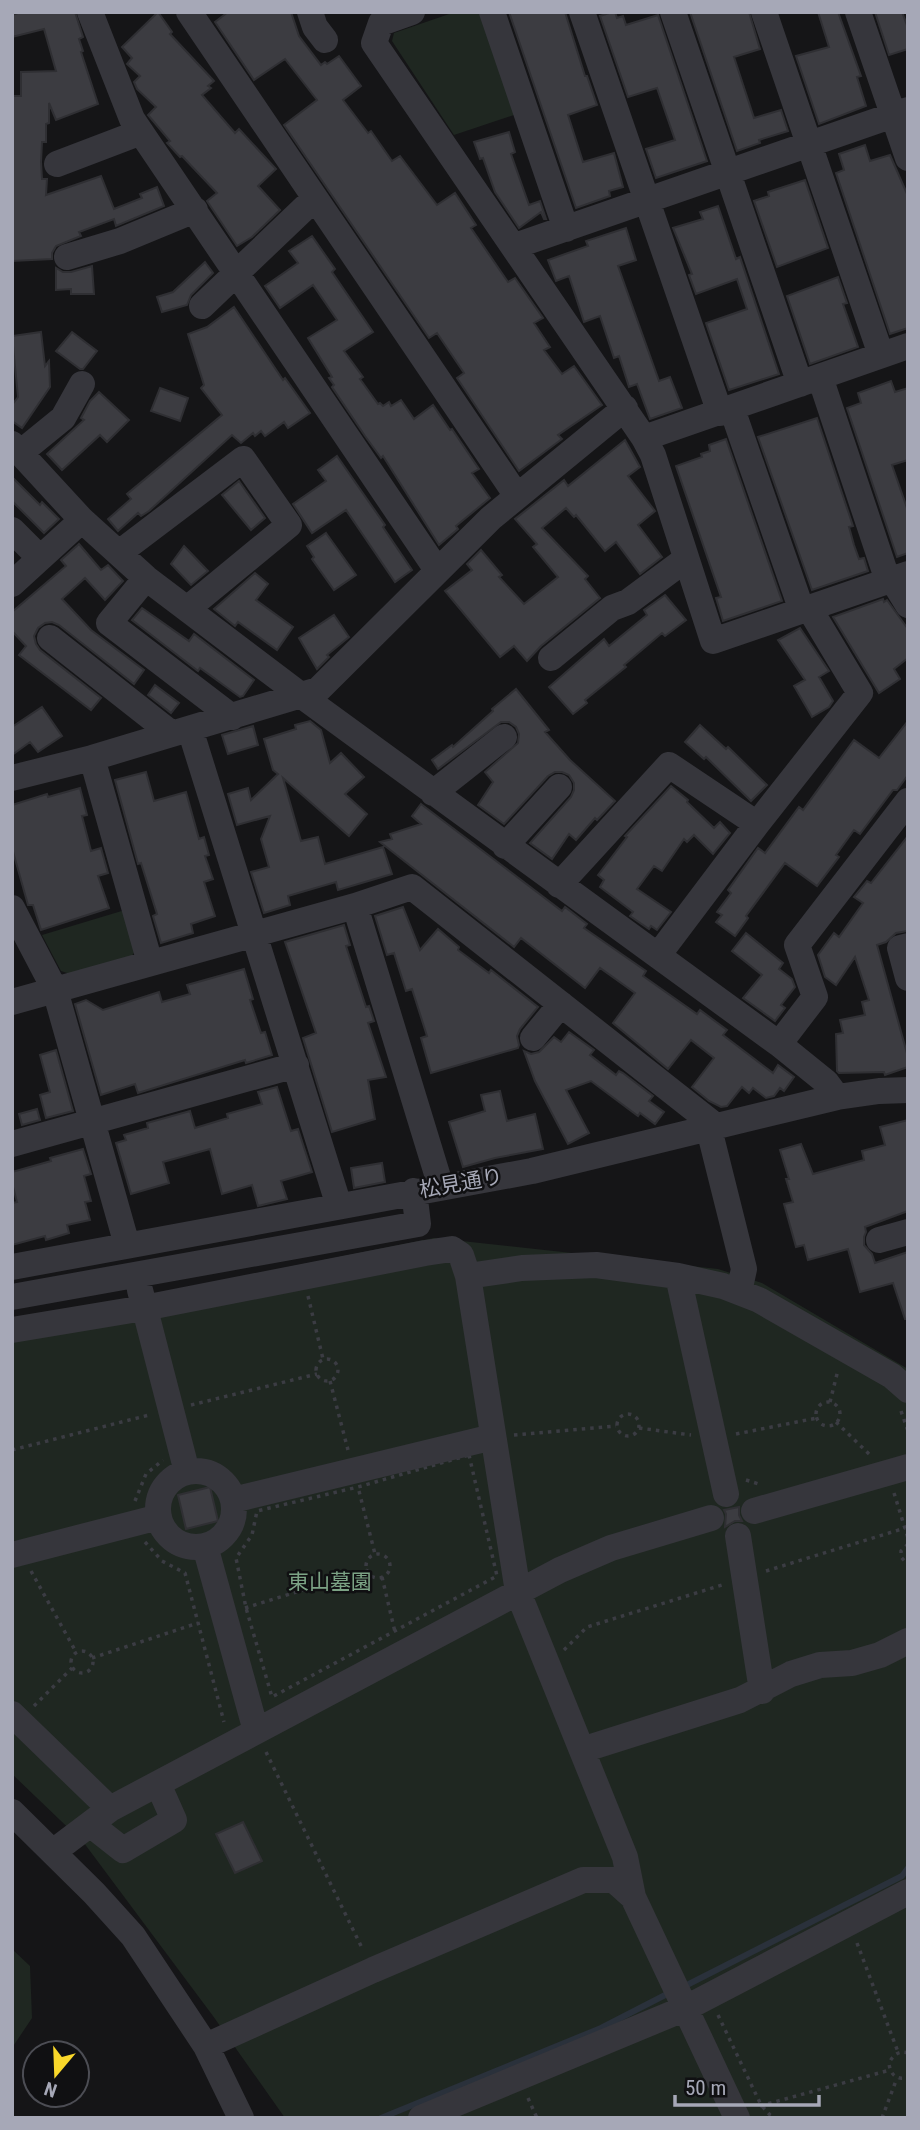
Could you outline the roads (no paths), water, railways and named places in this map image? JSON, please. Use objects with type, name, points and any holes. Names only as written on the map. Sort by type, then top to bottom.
[{"type":"street","points":[[90,12],[132,119],[437,570]]},
{"type":"street","points":[[189,12],[517,496]]},
{"type":"street","points":[[310,12],[315,27],[325,40]]},
{"type":"street","points":[[412,12],[382,23],[374,43],[644,438],[653,455],[713,640],[896,578]]},
{"type":"street","points":[[492,12],[566,229]]},
{"type":"street","points":[[582,12],[646,200],[726,411],[806,610],[860,693],[659,954]]},
{"type":"street","points":[[673,12],[728,172],[810,380],[908,605]]},
{"type":"street","points":[[764,12],[881,355]]},
{"type":"street","points":[[858,12],[900,113],[908,158]]},
{"type":"street","points":[[515,246],[900,113]]},
{"type":"street","points":[[57,164],[141,132]]},
{"type":"street","points":[[202,306],[315,198]]},
{"type":"street","points":[[67,257],[120,240],[195,210]]},
{"type":"street","points":[[644,438],[907,348]]},
{"type":"street","points":[[82,384],[63,418],[16,448],[82,520],[146,578],[433,793],[659,954],[779,1044],[826,1082],[837,1097]]},
{"type":"street","points":[[12,778],[92,758],[318,690],[407,603],[411,594],[491,518],[625,408]]},
{"type":"street","points":[[119,553],[243,459],[289,525],[187,609]]},
{"type":"street","points":[[12,584],[82,520]]},
{"type":"street","points":[[12,530],[40,558]]},
{"type":"street","points":[[551,658],[612,608],[628,602],[686,559]]},
{"type":"street","points":[[146,578],[108,623],[232,717]]},
{"type":"street","points":[[50,638],[181,732],[255,934],[339,1206]]},
{"type":"street","points":[[433,793],[504,737]]},
{"type":"street","points":[[92,758],[150,962]]},
{"type":"street","points":[[559,885],[669,765],[757,824]]},
{"type":"street","points":[[505,846],[559,787]]},
{"type":"street","points":[[779,1044],[815,997],[797,945],[908,801]]},
{"type":"street","points":[[12,1002],[355,906],[412,887],[713,1128],[744,1269],[739,1292]]},
{"type":"street","points":[[355,906],[441,1187]]},
{"type":"street","points":[[12,908],[55,990],[127,1245]]},
{"type":"street","points":[[908,946],[900,948],[908,978]]},
{"type":"street","points":[[533,1038],[561,1004]]},
{"type":"street","points":[[12,1143],[296,1065]]},
{"type":"street","name":"松見通り","points":[[20,1266],[570,1163],[837,1097],[908,1090]]},
{"type":"street","points":[[414,1191],[425,1253]]},
{"type":"street","points":[[20,1266],[23,1294],[418,1224]]},
{"type":"street","points":[[208,1229],[215,1260]]},
{"type":"street","points":[[879,1240],[908,1232]]},
{"type":"street","points":[[297,1245],[303,1276]]},
{"type":"street","points":[[12,1330],[144,1308],[425,1253],[452,1249],[461,1255],[468,1276],[518,1592],[625,1857],[633,1896],[736,2115]]},
{"type":"street","points":[[468,1276],[522,1268],[596,1265],[678,1276],[739,1292],[759,1300],[892,1376],[904,1400]]},
{"type":"street","points":[[136,1274],[187,1472]]},
{"type":"street","points":[[678,1276],[735,1493],[744,1496],[754,1511],[751,1527],[738,1536],[721,1533],[711,1518],[714,1503],[733,1486]]},
{"type":"street","points":[[233,1500],[493,1437]]},
{"type":"street","points":[[754,1511],[898,1470]]},
{"type":"street","points":[[187,1472],[211,1474],[221,1480],[233,1500],[234,1511],[225,1533],[205,1546],[181,1544],[171,1538],[159,1517],[158,1506],[167,1484],[176,1476],[187,1472]]},
{"type":"street","points":[[16,1553],[159,1517]]},
{"type":"street","points":[[53,1852],[100,1817],[256,1731],[398,1643],[518,1592],[611,1548],[711,1518]]},
{"type":"street","points":[[738,1536],[762,1690]]},
{"type":"street","points":[[205,1546],[256,1731]]},
{"type":"street","points":[[582,1750],[740,1700],[791,1674],[820,1665],[852,1663],[880,1655],[908,1641]]},
{"type":"street","points":[[16,1717],[100,1817],[123,1850],[174,1821],[158,1784]]},
{"type":"street","points":[[12,1812],[133,1936],[206,2046],[242,2118]]},
{"type":"street","points":[[206,2046],[373,1970],[583,1880],[614,1881],[633,1896]]},
{"type":"street","points":[[421,2118],[686,2008],[908,1892]]},
{"type":"waterway","points":[[681,1988],[902,1876],[908,1868]]},
{"type":"waterway","points":[[381,2118],[601,2028],[671,1992]]},
{"type":"park label","name":"東山墓園","points":[[330,1582]]}]
